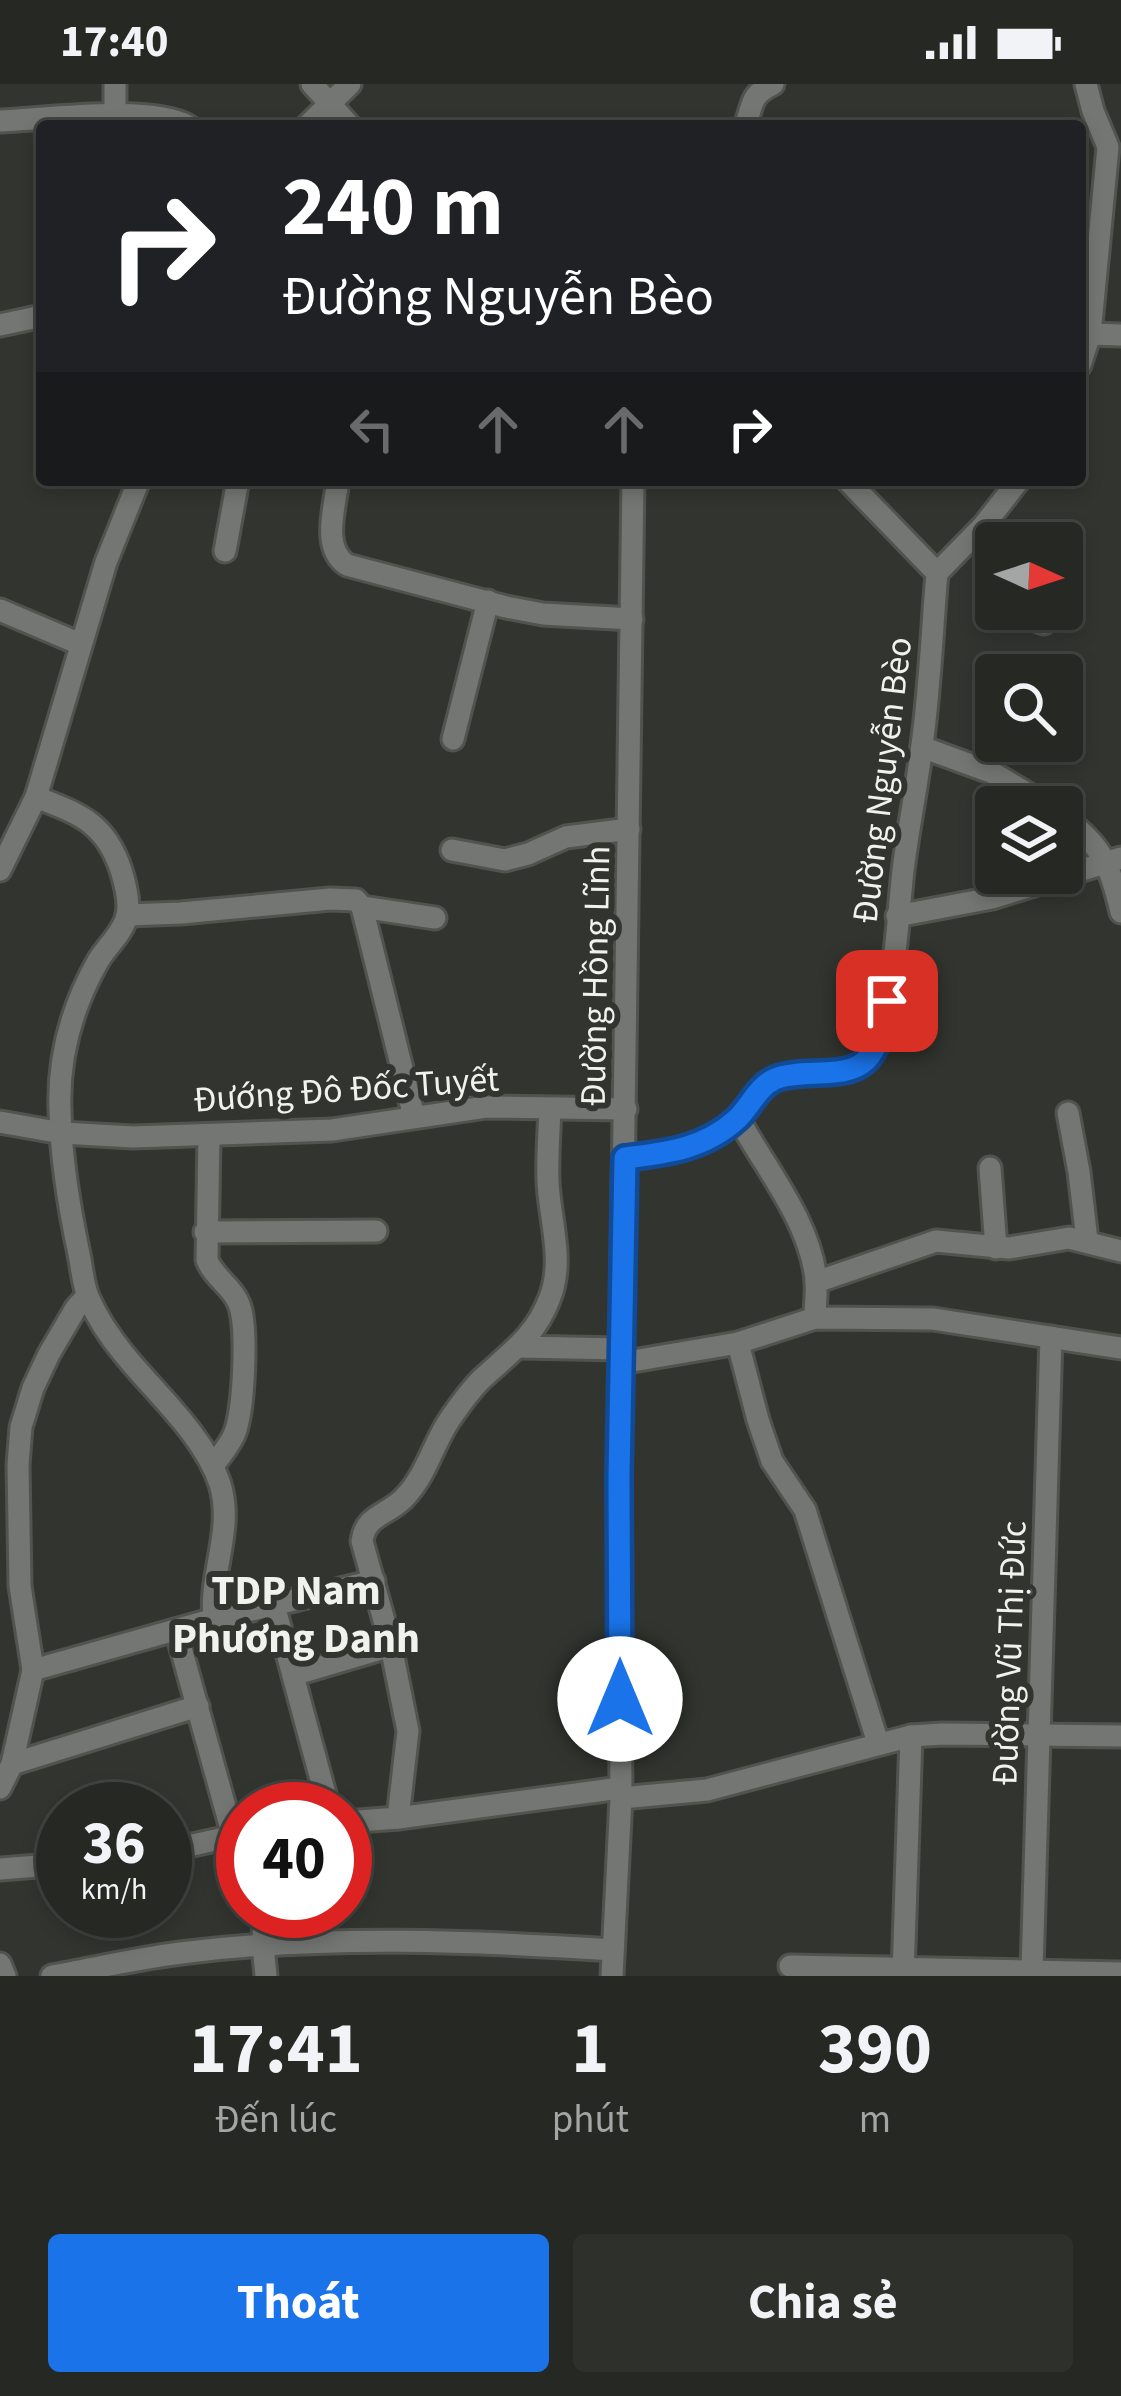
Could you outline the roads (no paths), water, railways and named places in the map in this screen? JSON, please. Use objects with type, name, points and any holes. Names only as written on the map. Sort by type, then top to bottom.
[{"type":"street","points":[[115,84],[115,116]]},
{"type":"street","points":[[312,84],[345,120]]},
{"type":"street","points":[[313,120],[350,84]]},
{"type":"street","points":[[747,120],[752,100],[773,84]]},
{"type":"street","points":[[1086,84],[1093,111],[1115,145],[1086,346]]},
{"type":"street","points":[[0,121],[115,116],[174,120]]},
{"type":"street","points":[[0,325],[36,317]]},
{"type":"street","points":[[1090,334],[1121,335]]},
{"type":"street","points":[[0,870],[36,797],[106,562],[137,486]]},
{"type":"street","points":[[225,551],[237,486]]},
{"type":"street","points":[[337,486],[332,544],[338,559],[347,565],[543,614],[632,619]]},
{"type":"street","name":"Đường Hồng Lĩnh","points":[[612,1976],[621,1793],[619,1477],[633,486]]},
{"type":"street","points":[[853,486],[937,573],[975,534]]},
{"type":"street","points":[[986,522],[1014,486]]},
{"type":"street","name":"Đường Nguyễn Bèo","points":[[625,1158],[679,1151],[711,1137],[738,1118],[773,1079],[850,1070],[866,1061],[878,1041],[922,747],[937,573]]},
{"type":"street","points":[[453,740],[488,601]]},
{"type":"street","points":[[0,610],[80,644]]},
{"type":"street","points":[[922,747],[1015,786]]},
{"type":"street","points":[[36,797],[82,816],[101,831],[115,853],[125,884],[127,915],[93,970],[68,1033],[60,1081],[66,1183],[87,1296],[118,1348],[197,1438],[221,1488],[225,1535],[212,1599],[214,1619]]},
{"type":"street","points":[[452,850],[506,860],[566,837],[629,829]]},
{"type":"street","points":[[1083,832],[1115,861],[1121,912]]},
{"type":"street","points":[[897,916],[992,898],[1115,861]]},
{"type":"street","points":[[127,915],[356,901],[362,908],[414,1117]]},
{"type":"street","points":[[362,908],[434,918]]},
{"type":"street","name":"Đướng Đô Đốc Tuyết","points":[[0,1122],[62,1133],[209,1135],[332,1130],[486,1107],[626,1109]]},
{"type":"street","points":[[398,1818],[408,1731],[362,1541],[364,1526],[405,1497],[447,1423],[473,1388],[520,1347],[548,1304],[556,1271],[548,1181],[550,1109]]},
{"type":"street","points":[[1068,1113],[1087,1240]]},
{"type":"street","points":[[738,1118],[778,1180],[811,1256],[817,1282],[814,1318]]},
{"type":"street","points":[[209,1135],[206,1260],[212,1274],[235,1296],[244,1324],[238,1419],[234,1436],[213,1466]]},
{"type":"street","points":[[990,1168],[996,1248]]},
{"type":"street","points":[[205,1232],[376,1231]]},
{"type":"street","points":[[817,1282],[923,1244],[946,1241],[996,1248],[1061,1238],[1121,1251]]},
{"type":"street","points":[[0,1788],[12,1764],[33,1670],[9,1546],[21,1427],[50,1354],[87,1296]]},
{"type":"street","points":[[520,1347],[621,1356],[738,1343],[814,1318],[933,1319],[1121,1348]]},
{"type":"street","name":"Đường Vũ Thị Đức","points":[[1032,1970],[1051,1337]]},
{"type":"street","points":[[738,1343],[772,1461],[805,1510],[878,1743]]},
{"type":"street","points":[[0,1438],[21,1427]]},
{"type":"street","points":[[33,1670],[214,1619],[374,1581]]},
{"type":"street","points":[[274,1605],[322,1782]]},
{"type":"street","points":[[176,1630],[222,1782]]},
{"type":"street","points":[[293,1676],[391,1646]]},
{"type":"street","points":[[12,1764],[199,1706]]},
{"type":"street","points":[[903,1971],[911,1736]]},
{"type":"street","points":[[372,1820],[621,1793],[707,1790],[911,1736],[1121,1736]]},
{"type":"street","points":[[0,1869],[36,1866]]},
{"type":"street","points":[[263,1938],[266,1976]]},
{"type":"street","points":[[52,1976],[187,1952],[263,1946],[482,1941],[614,1950]]},
{"type":"street","points":[[0,1964],[4,1976]]},
{"type":"street","points":[[790,1966],[1121,1973]]},
{"type":"district","name":"TDP Nam Phương Danh","points":[[296,1614]]}]
